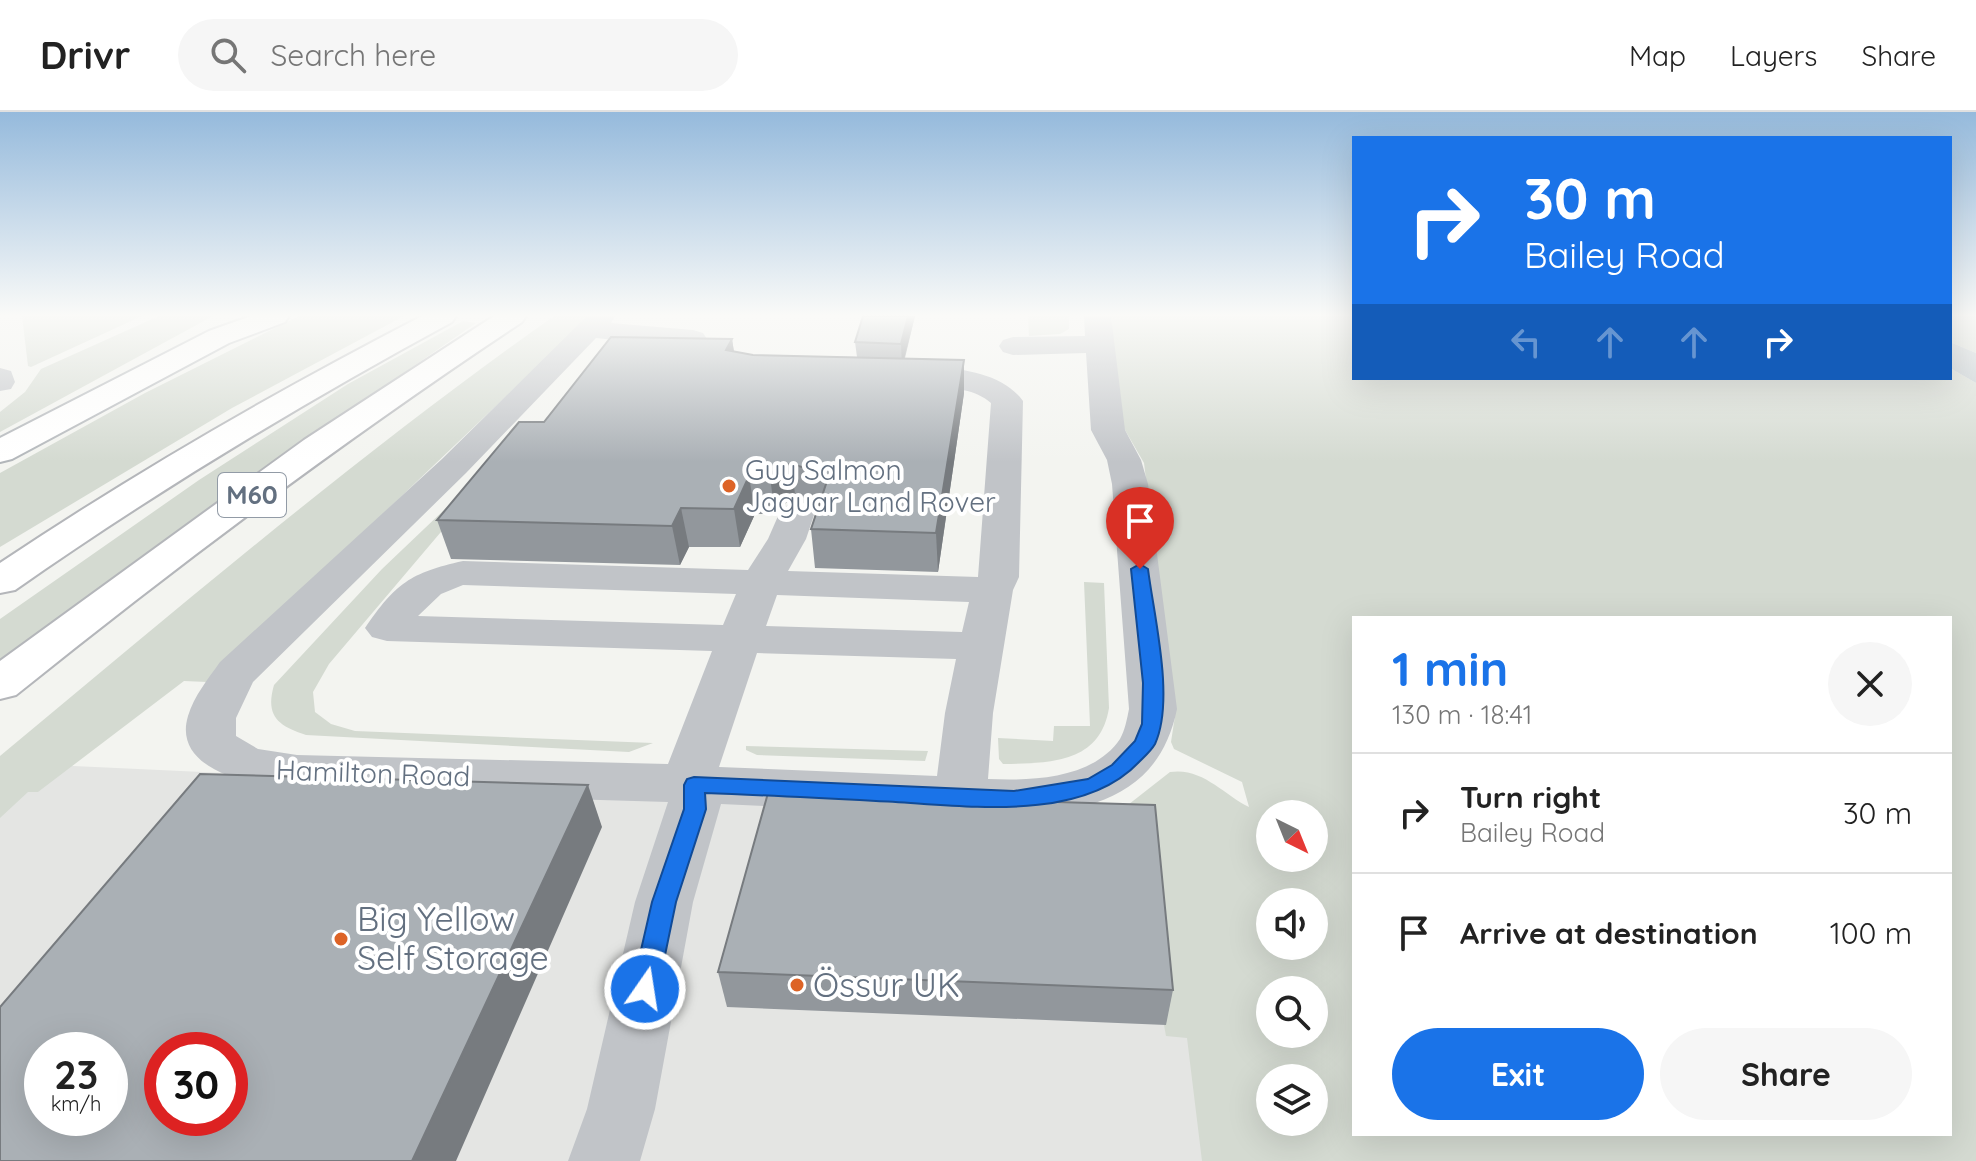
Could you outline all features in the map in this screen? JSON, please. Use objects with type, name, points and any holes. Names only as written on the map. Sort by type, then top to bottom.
[{"type":"main road","points":[[0,452],[166,365]]},
{"type":"main road","name":"M60","points":[[0,581],[62,538],[348,365]]},
{"type":"main road","name":"M60","points":[[0,684],[162,558],[436,365]]},
{"type":"street","name":"Hamilton Road","points":[[554,365],[454,466],[236,672],[213,707],[209,722],[212,736],[209,774],[255,768],[297,773],[1014,799],[1051,796],[1095,784],[1136,756],[1152,724],[1153,683],[1130,484],[1124,460],[1108,430],[1101,365]]},
{"type":"street","points":[[864,378],[971,381],[991,388],[1007,401],[999,577],[992,590],[969,713],[961,797]]},
{"type":"street","points":[[604,1161],[621,1109],[664,902],[695,809],[693,762],[761,582],[787,539],[795,515]]},
{"type":"street","points":[[981,646],[387,628],[419,586],[463,573],[992,590]]},
{"type":"shaded area","points":[[50,365],[123,365],[0,432],[0,412],[25,392],[41,369]]},
{"type":"shaded area","points":[[201,365],[312,365],[232,408],[0,547],[0,473]]},
{"type":"shaded area","points":[[383,365],[415,365],[186,524],[0,664],[0,619],[199,480]]},
{"type":"shaded area","points":[[486,365],[539,365],[207,682],[184,681],[38,792],[28,792],[0,818],[0,756],[204,586]]},
{"type":"shaded area","points":[[1114,365],[1352,365],[1352,380],[1952,380],[1952,369],[1976,383],[1976,1161],[1202,1161],[1187,1038],[1166,1036],[1124,808],[1170,772],[1202,777],[1249,807],[1242,782],[1174,749],[1171,742],[1175,716],[1144,463],[1121,423]]},
{"type":"shaded area","points":[[1952,365],[1976,365],[1976,383],[1952,369]]},
{"type":"shaded area","points":[[466,489],[446,526],[329,664],[313,692],[315,712],[331,724],[355,731],[653,743],[629,752],[306,735],[288,728],[276,718],[271,705],[274,685],[382,569]]},
{"type":"shaded area","points":[[1084,582],[1104,583],[1109,708],[1104,726],[1095,740],[1070,757],[1038,763],[1003,764],[999,759],[998,738],[1053,741],[1054,726],[1090,726]]},
{"type":"shaded area","points":[[746,746],[928,751],[925,761],[757,755],[746,750]]},
{"type":"shaded area","points":[[52,765],[1225,819],[1256,997],[1256,1048],[1265,1048],[1268,1064],[1256,1064],[1256,1136],[1276,1136],[1286,1161],[0,1161],[0,817]]},
{"type":"building","name":"Guy Salmon Jaguar Land Rover","points":[[589,365],[963,365],[936,533],[811,529],[828,478],[813,478],[806,468],[791,464],[776,467],[770,477],[749,476],[734,509],[681,508],[672,526],[437,520],[519,422],[544,422]]},
{"type":"building","name":"Big Yellow Self Storage","points":[[200,774],[588,785],[412,1161],[0,1161],[0,1007]]},
{"type":"building","points":[[768,793],[1155,805],[1173,990],[718,972]]},
{"type":"place","name":"Guy Salmon Jaguar Land Rover","points":[[729,486]]},
{"type":"place","name":"Big Yellow Self Storage","points":[[341,939]]},
{"type":"place","name":"Össur UK","points":[[797,985]]},
{"type":"route","points":[[645,989],[664,902],[695,809],[694,785],[1014,799],[1051,796],[1095,784],[1136,756],[1152,724],[1153,709],[1153,683],[1140,569]]}]
